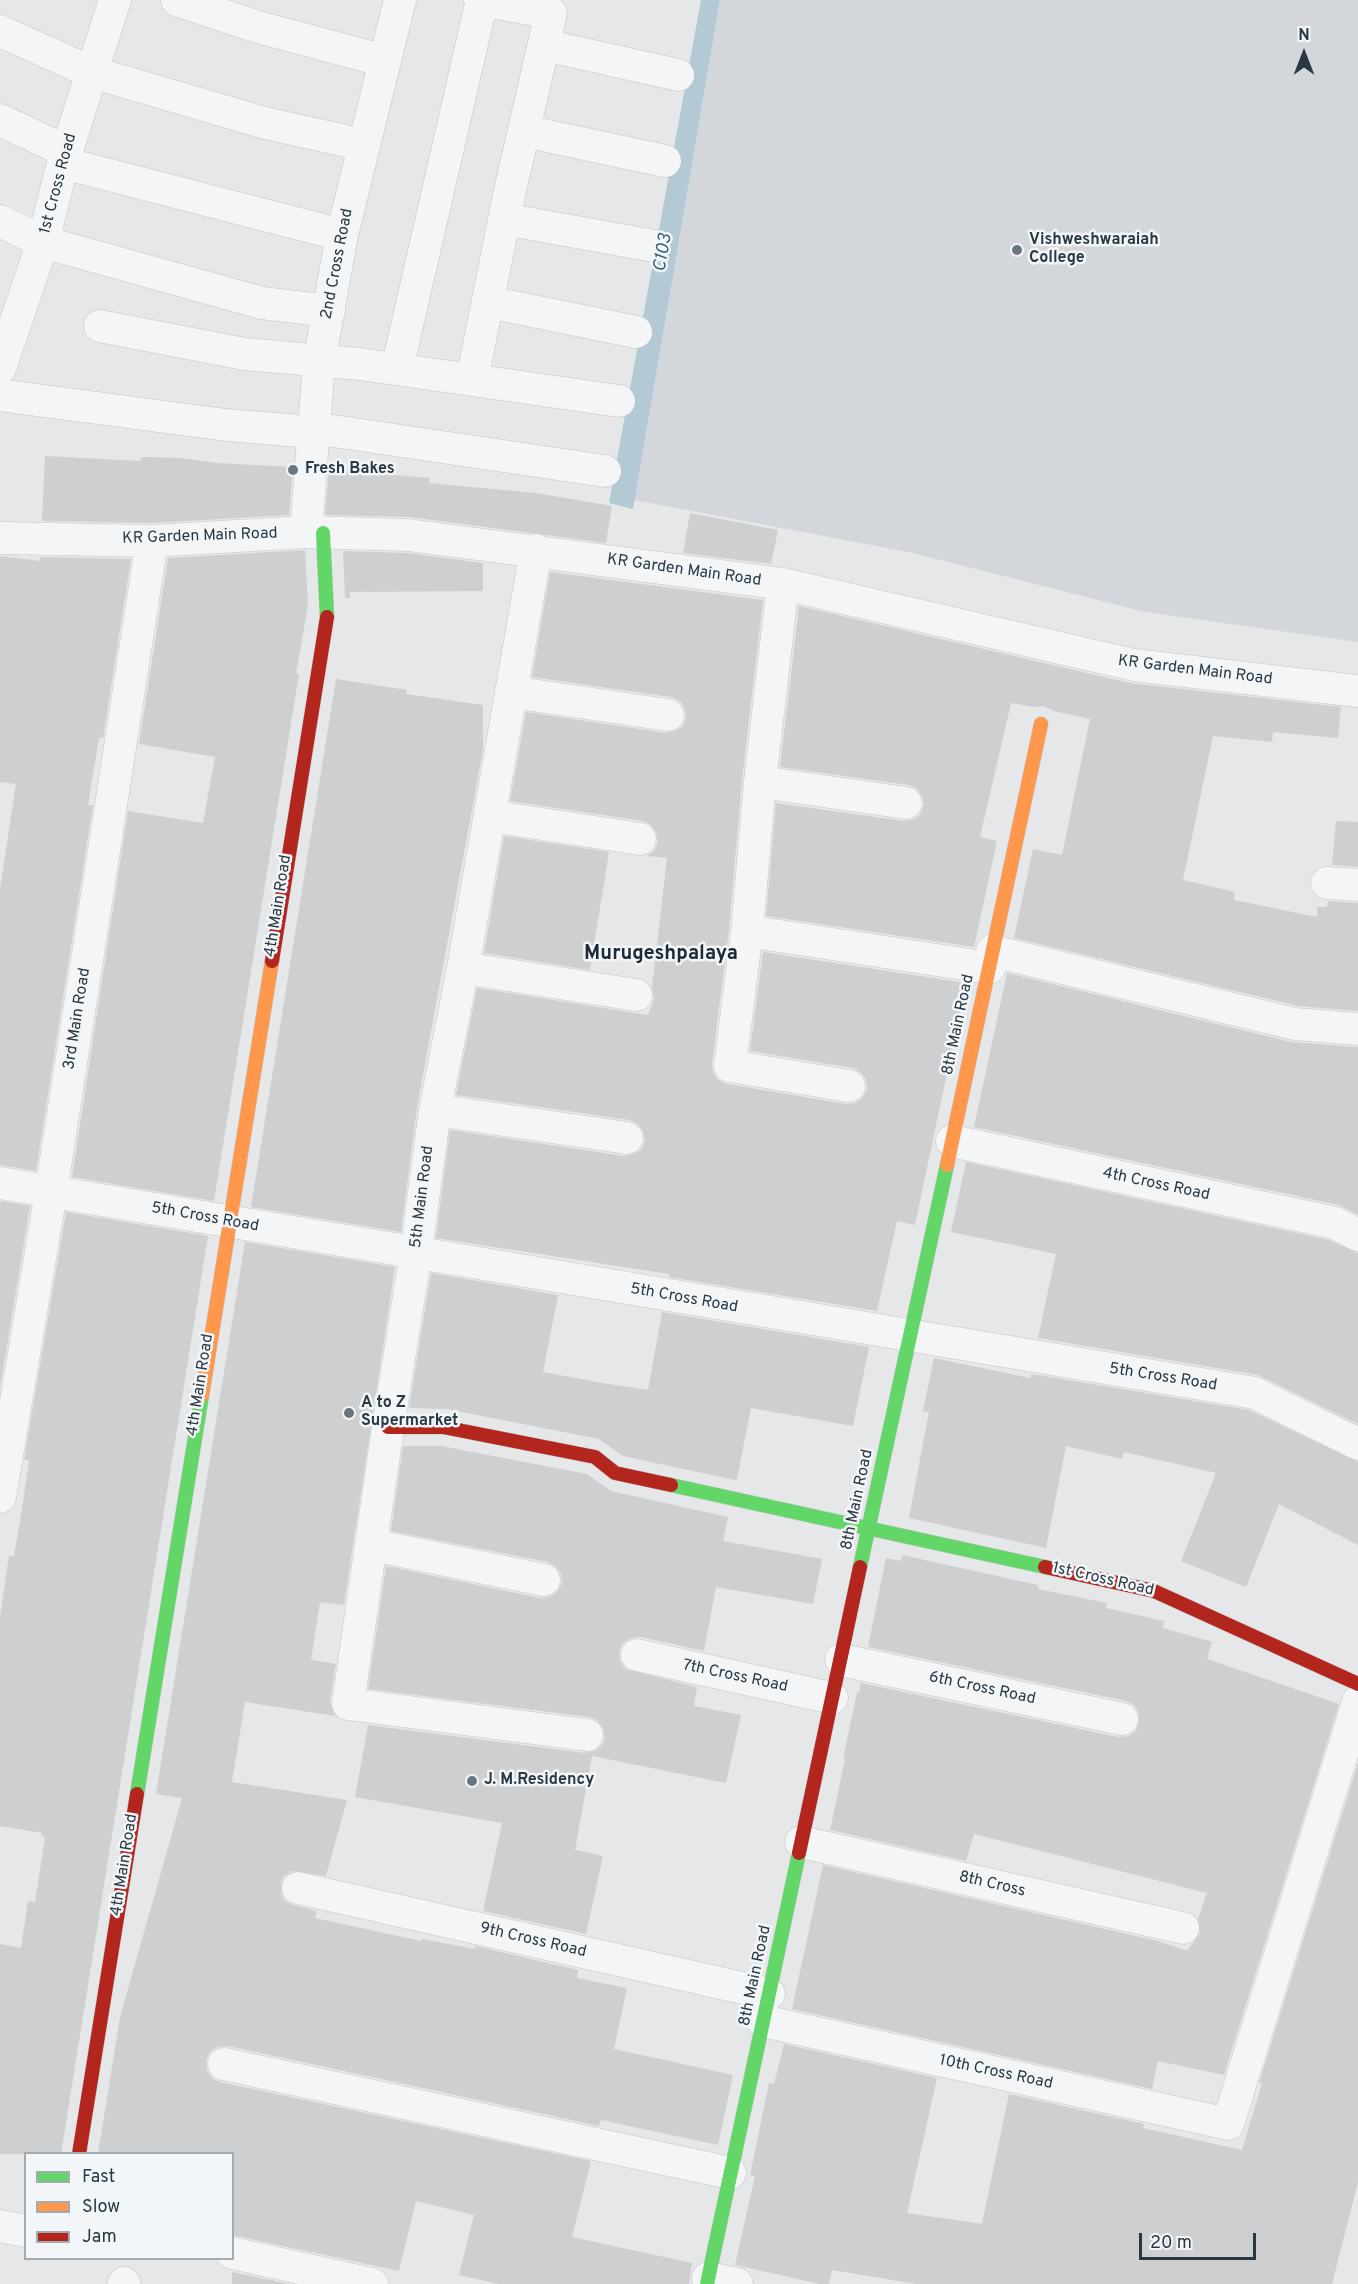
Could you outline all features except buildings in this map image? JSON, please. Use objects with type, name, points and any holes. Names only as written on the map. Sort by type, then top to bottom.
[{"type":"street","name":"1st Cross Road","points":[[0,368],[6,325],[43,242],[65,157],[115,0]]},
{"type":"street","points":[[177,0],[258,27],[385,61]]},
{"type":"street","name":"2nd Cross Road","points":[[327,618],[314,532],[313,430],[319,362],[342,235],[400,0]]},
{"type":"street","points":[[397,369],[481,0],[551,13],[504,219],[472,380]]},
{"type":"street","points":[[0,31],[91,72],[265,123],[364,145]]},
{"type":"street","points":[[544,45],[678,75]]},
{"type":"street","points":[[0,120],[65,157],[342,235]]},
{"type":"street","points":[[524,131],[665,161]]},
{"type":"street","points":[[504,219],[654,246]]},
{"type":"street","points":[[0,221],[43,242],[262,303],[329,311]]},
{"type":"street","points":[[488,302],[636,332]]},
{"type":"street","points":[[100,326],[244,354],[397,369],[619,401]]},
{"type":"street","points":[[0,395],[226,425],[313,430],[605,471]]},
{"type":"street","name":"KR Garden Main Road","points":[[0,538],[152,541],[314,532],[408,535],[783,584],[1134,665],[1358,691]]},
{"type":"street","name":"3rd Main Road","points":[[0,1497],[51,1192],[152,541]]},
{"type":"street","name":"5th Main Road","points":[[536,550],[463,968],[435,1110],[416,1253],[348,1704],[587,1735]]},
{"type":"street","points":[[783,584],[760,783],[747,931],[730,1066],[849,1086]]},
{"type":"street","name":"4th Main Road","points":[[79,2152],[227,1222],[327,618]]},
{"type":"street","points":[[511,692],[668,715]]},
{"type":"street","name":"8th Main Road","points":[[717,2282],[730,2173],[1041,724]]},
{"type":"street","points":[[760,783],[906,803]]},
{"type":"street","points":[[490,816],[640,839]]},
{"type":"street","points":[[1327,883],[1358,885]]},
{"type":"street","points":[[747,931],[990,959],[1295,1024],[1358,1029]]},
{"type":"street","points":[[463,968],[636,995]]},
{"type":"street","points":[[435,1110],[627,1138]]},
{"type":"street","name":"4th Cross Road","points":[[952,1141],[1335,1223],[1358,1235]]},
{"type":"street","name":"5th Cross Road","points":[[0,1183],[909,1337],[1255,1393],[1358,1444]]},
{"type":"street","points":[[388,1427],[444,1427],[595,1457],[615,1473],[869,1528]]},
{"type":"street","name":"1st Cross Road","points":[[869,1528],[1154,1590],[1358,1684]]},
{"type":"street","points":[[372,1545],[544,1580]]},
{"type":"street","name":"7th Cross Road","points":[[637,1655],[832,1698]]},
{"type":"street","name":"6th Cross Road","points":[[841,1660],[1122,1719]]},
{"type":"street","name":"10th Cross Road","points":[[766,2008],[1228,2124],[1358,1702]]},
{"type":"street","name":"8th Cross","points":[[801,1842],[1183,1928]]},
{"type":"street","name":"9th Cross Road","points":[[298,1888],[766,2008]]},
{"type":"street","points":[[224,2064],[730,2173]]},
{"type":"street","points":[[0,2226],[24,2231]]},
{"type":"street","points":[[234,2254],[299,2276],[372,2284]]},
{"type":"shaded area","name":"Vishweshwaraiah College","points":[[720,0],[1358,0],[1358,642],[1145,612],[913,553],[634,500]]},
{"type":"water","name":"C103","points":[[701,0],[720,0],[633,509],[609,503]]},
{"type":"traffic: fast","points":[[323,533],[327,617]]},
{"type":"traffic: fast","points":[[860,1567],[947,1165]]},
{"type":"traffic: fast","points":[[137,1794],[202,1395]]},
{"type":"traffic: fast","points":[[671,1485],[1045,1567]]},
{"type":"traffic: fast","points":[[707,2284],[799,1853]]},
{"type":"traffic: slow","points":[[947,1165],[1041,724]]},
{"type":"traffic: slow","points":[[202,1395],[272,961]]},
{"type":"traffic: jam","points":[[272,961],[327,617]]},
{"type":"traffic: jam","points":[[388,1427],[443,1427],[595,1457],[615,1473],[671,1485]]},
{"type":"traffic: jam","points":[[799,1853],[860,1567]]},
{"type":"traffic: jam","points":[[1045,1567],[1154,1591],[1358,1684]]},
{"type":"traffic: jam","points":[[79,2152],[137,1794]]},
{"type":"place","name":"Vishweshwaraiah College","points":[[1017,250]]},
{"type":"place","name":"Fresh Bakes","points":[[293,470]]},
{"type":"place","name":"A to Z Supermarket","points":[[349,1413]]},
{"type":"place","name":"J. M.Residency","points":[[472,1781]]},
{"type":"district","name":"Murugeshpalaya","points":[[661,955]]}]
